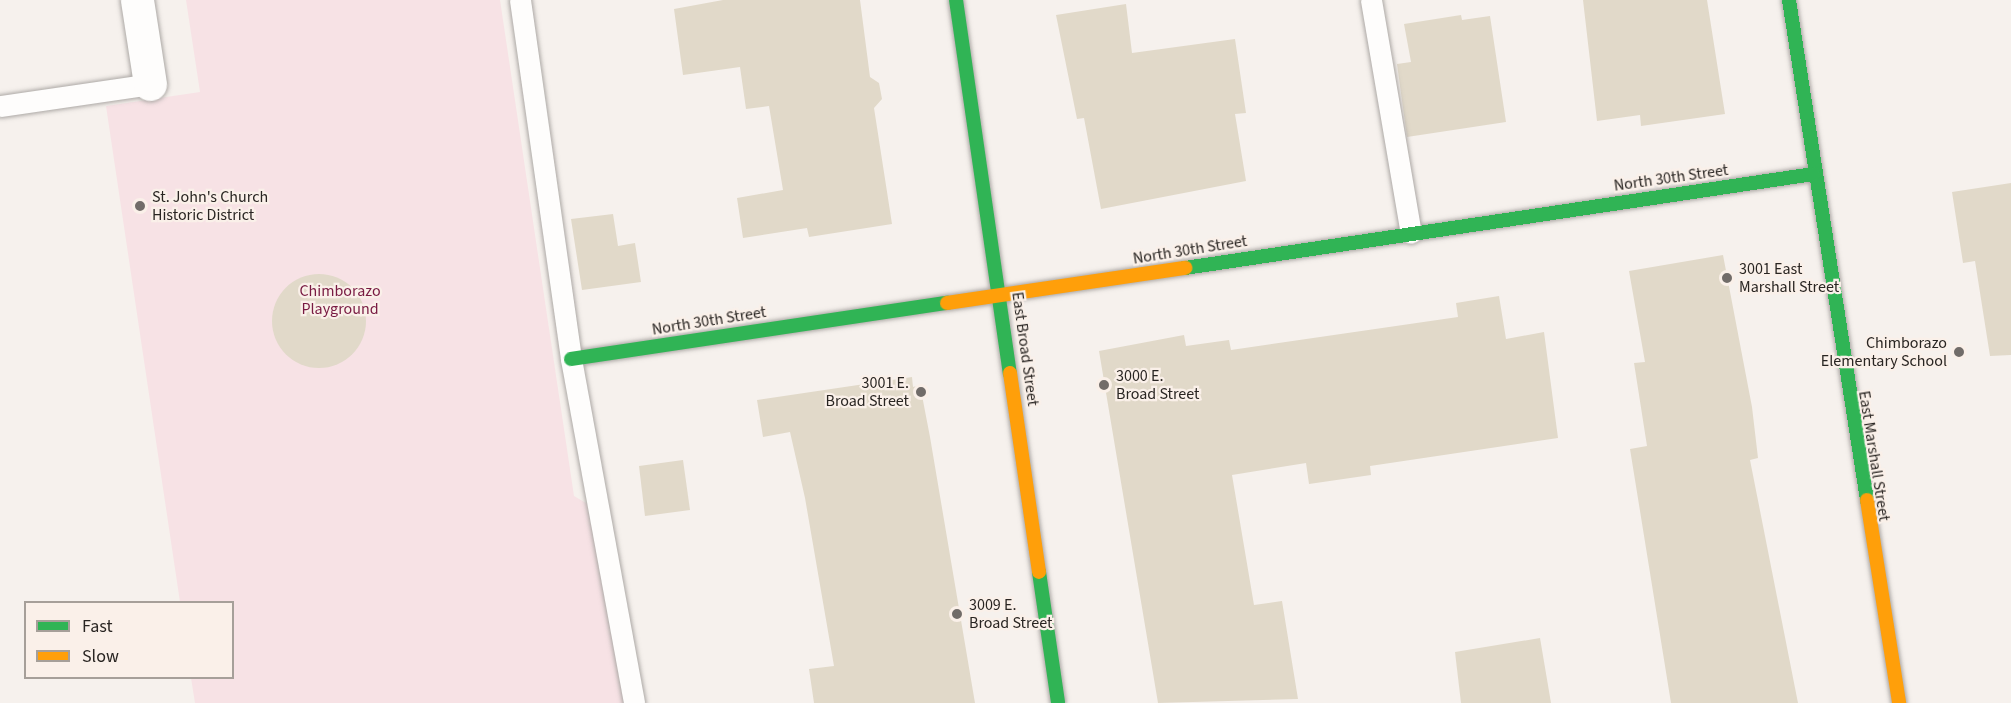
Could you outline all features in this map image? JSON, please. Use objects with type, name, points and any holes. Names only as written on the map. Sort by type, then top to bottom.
[{"type":"street","points":[[137,0],[150,84]]},
{"type":"street","name":"East Broad Street","points":[[956,0],[1001,295],[1058,703]]},
{"type":"street","name":"East Marshall Street","points":[[1790,0],[1813,174],[1899,703]]},
{"type":"street","name":"North 30th Street","points":[[571,358],[1813,174]]},
{"type":"lane","points":[[520,0],[571,358],[634,703]]},
{"type":"lane","points":[[1371,0],[1411,233]]},
{"type":"lane","points":[[0,106],[150,84]]},
{"type":"green space","name":"Chimborazo Playground","points":[[186,0],[500,0],[574,496],[596,509],[625,703],[195,703],[191,679],[234,679],[234,601],[180,601],[106,106],[200,92]]},
{"type":"building","points":[[723,0],[860,0],[870,77],[879,83],[882,99],[874,108],[892,224],[809,237],[807,228],[743,238],[737,198],[783,190],[769,106],[746,109],[740,67],[683,75],[674,9]]},
{"type":"building","points":[[1583,0],[1707,0],[1725,114],[1641,126],[1640,115],[1597,121]]},
{"type":"building","points":[[1126,4],[1132,53],[1235,39],[1246,113],[1235,114],[1246,181],[1101,209],[1084,118],[1077,119],[1056,15]]},
{"type":"building","points":[[1461,15],[1462,20],[1490,16],[1506,122],[1407,137],[1397,64],[1411,62],[1404,24]]},
{"type":"building","points":[[2011,183],[2011,355],[1990,356],[1975,261],[1963,263],[1952,192]]},
{"type":"building","points":[[613,214],[618,246],[635,243],[641,282],[582,290],[571,219]]},
{"type":"building","points":[[1723,255],[1752,407],[1758,458],[1750,460],[1798,703],[1671,703],[1630,449],[1647,446],[1634,363],[1645,362],[1629,271]]},
{"type":"building","points":[[319,274],[337,278],[352,288],[362,303],[366,321],[362,339],[352,354],[337,364],[319,368],[301,364],[286,354],[276,339],[272,321],[276,303],[286,288],[301,278]]},
{"type":"building","points":[[1499,296],[1506,339],[1544,332],[1558,438],[1370,466],[1371,475],[1309,484],[1306,463],[1232,475],[1254,605],[1282,601],[1298,699],[1158,703],[1099,351],[1184,335],[1186,346],[1229,340],[1231,350],[1458,317],[1456,303]]},
{"type":"building","points":[[912,377],[913,387],[920,385],[975,703],[814,703],[809,669],[834,666],[805,498],[790,432],[763,437],[757,400]]},
{"type":"building","points":[[683,460],[690,510],[645,516],[639,466]]},
{"type":"building","points":[[1540,638],[1551,703],[1461,703],[1455,652]]},
{"type":"traffic: fast","points":[[956,0],[1010,373]]},
{"type":"traffic: fast","points":[[1789,0],[1867,500]]},
{"type":"traffic: fast","points":[[1185,268],[1813,174]]},
{"type":"traffic: fast","points":[[571,359],[947,303]]},
{"type":"traffic: fast","points":[[1039,572],[1058,703]]},
{"type":"traffic: slow","points":[[947,303],[1185,268]]},
{"type":"traffic: slow","points":[[1010,373],[1039,572]]},
{"type":"traffic: slow","points":[[1867,500],[1899,703]]},
{"type":"place","name":"St. John's Church Historic District","points":[[140,206]]},
{"type":"place","name":"3001 East Marshall Street","points":[[1727,278]]},
{"type":"place","name":"Chimborazo Elementary School","points":[[1959,352]]},
{"type":"place","name":"3000 E. Broad Street","points":[[1104,385]]},
{"type":"place","name":"3001 E. Broad Street","points":[[921,392]]},
{"type":"place","name":"3009 E. Broad Street","points":[[957,614]]}]
